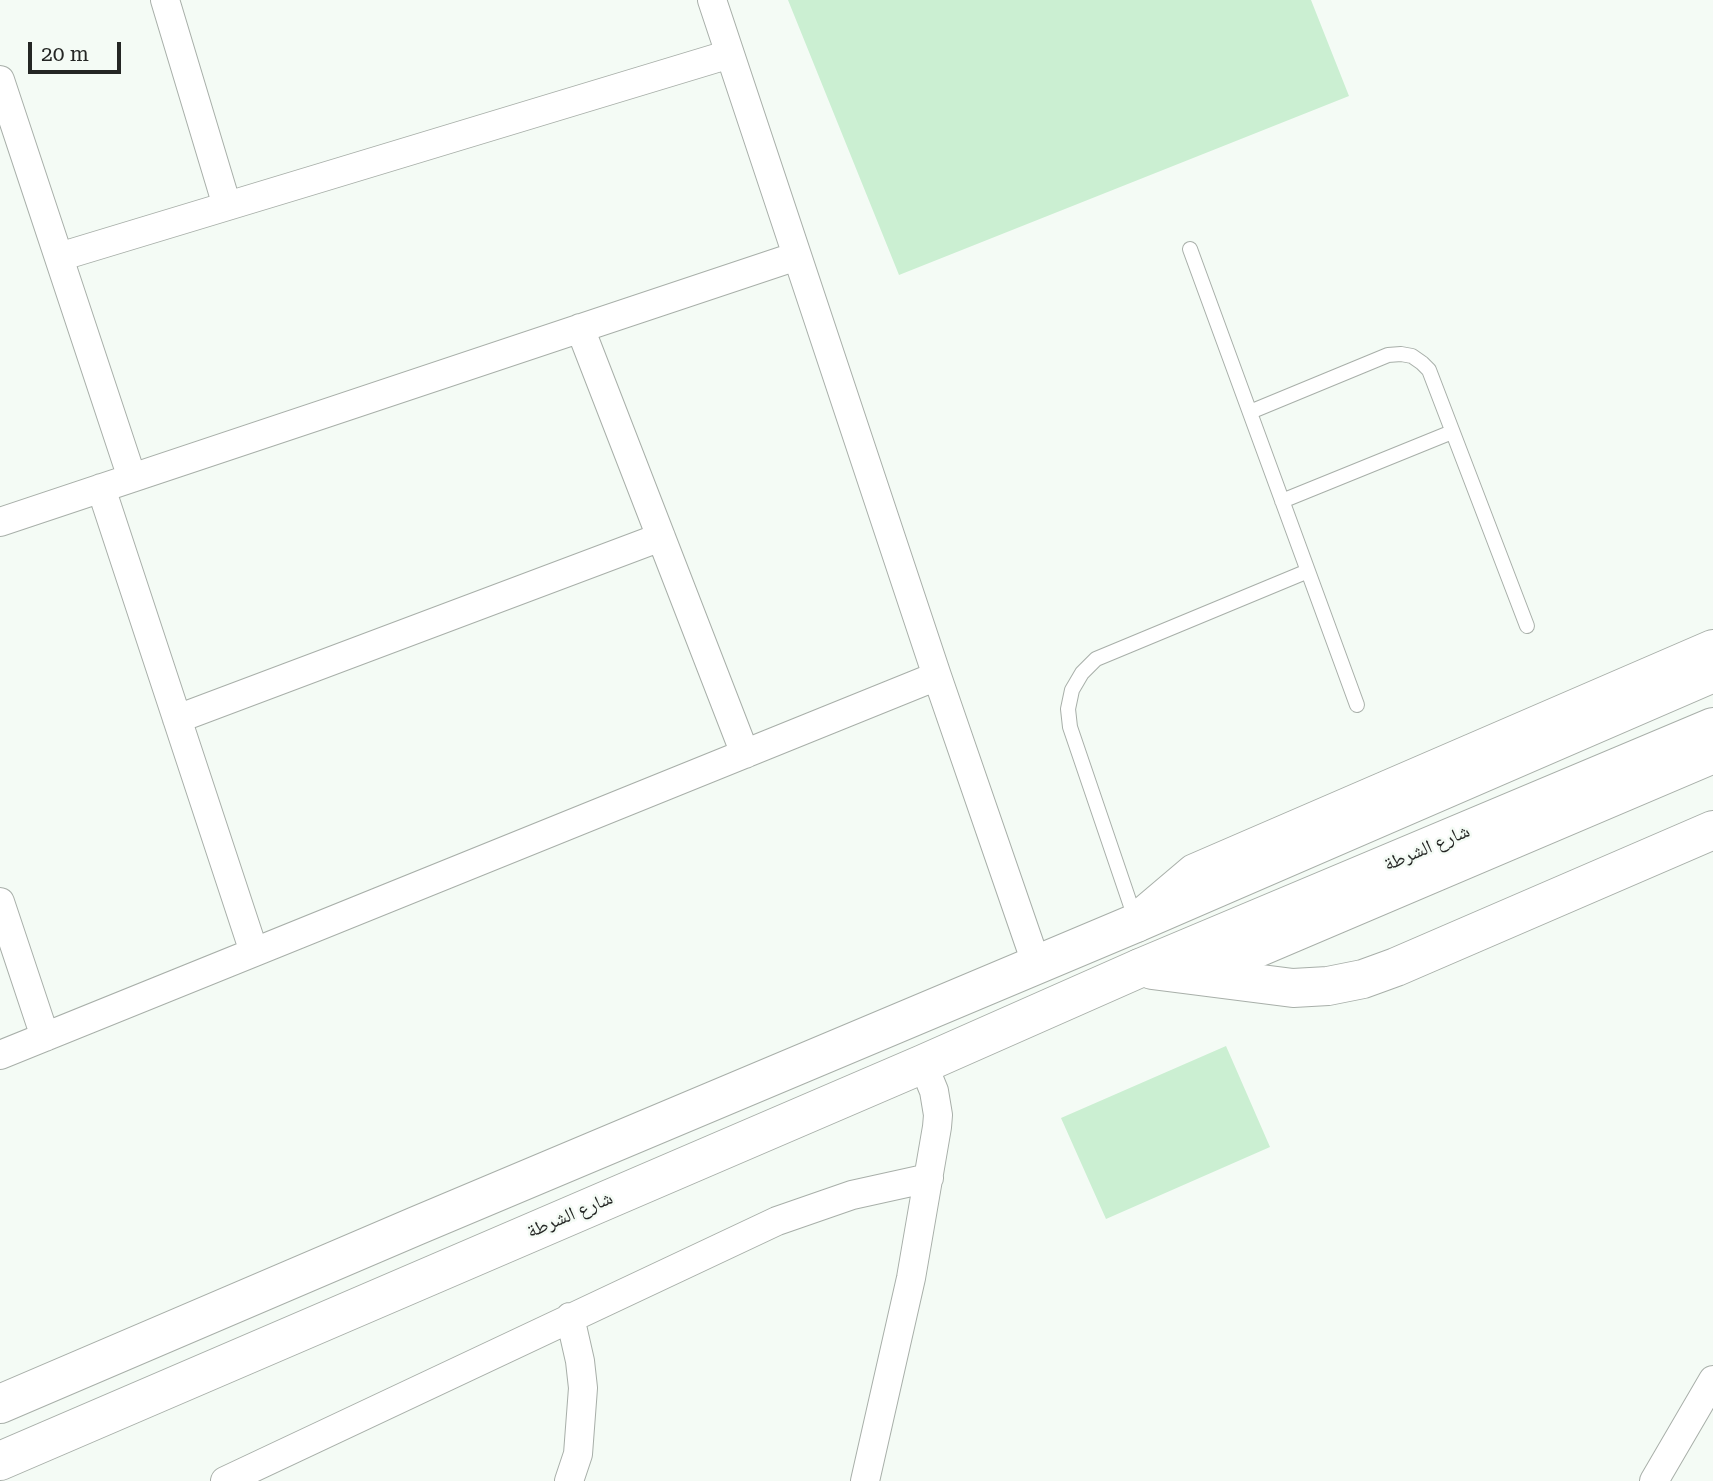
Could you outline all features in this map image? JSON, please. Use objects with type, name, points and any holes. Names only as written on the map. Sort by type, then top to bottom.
[{"type":"main road","points":[[1136,922],[1195,873],[1713,649]]},
{"type":"main road","points":[[0,1404],[1136,922],[1713,673]]},
{"type":"main road","name":"شارع الشرطة","points":[[0,1461],[923,1065],[1140,968],[1713,727]]},
{"type":"main road","points":[[1140,968],[1250,951],[1713,754]]},
{"type":"main road","points":[[1140,968],[1293,988],[1328,986],[1363,979],[1713,830]]},
{"type":"main road","points":[[416,1226],[415,1237],[424,1257],[442,1270]]},
{"type":"main road","points":[[344,1256],[353,1261],[363,1277],[365,1296],[361,1304]]},
{"type":"street","points":[[165,0],[227,206]]},
{"type":"street","points":[[712,0],[937,676],[1036,963]]},
{"type":"street","points":[[59,257],[730,54]]},
{"type":"street","points":[[0,80],[132,478]]},
{"type":"street","points":[[0,522],[797,256]]},
{"type":"street","points":[[580,328],[745,754]]},
{"type":"street","points":[[101,488],[254,953]]},
{"type":"street","points":[[177,719],[661,537]]},
{"type":"street","points":[[0,1055],[937,676]]},
{"type":"street","points":[[0,902],[45,1037]]},
{"type":"street","points":[[865,1481],[893,1365],[929,1178],[938,1115],[934,1091],[923,1065]]},
{"type":"street","points":[[225,1481],[777,1221],[852,1195],[929,1178]]},
{"type":"street","points":[[569,1481],[578,1454],[583,1388],[570,1318]]},
{"type":"street","points":[[1654,1481],[1713,1380]]},
{"type":"lane","points":[[1190,248],[1357,705]]},
{"type":"lane","points":[[1250,412],[1388,355],[1412,356],[1429,370],[1527,626]]},
{"type":"lane","points":[[1282,501],[1452,432]]},
{"type":"lane","points":[[1136,922],[1070,727],[1068,709],[1072,690],[1082,673],[1096,659],[1308,571]]},
{"type":"green space","points":[[788,0],[1311,0],[1349,96],[899,275]]},
{"type":"green space","points":[[1226,1046],[1270,1147],[1106,1219],[1061,1118]]}]
